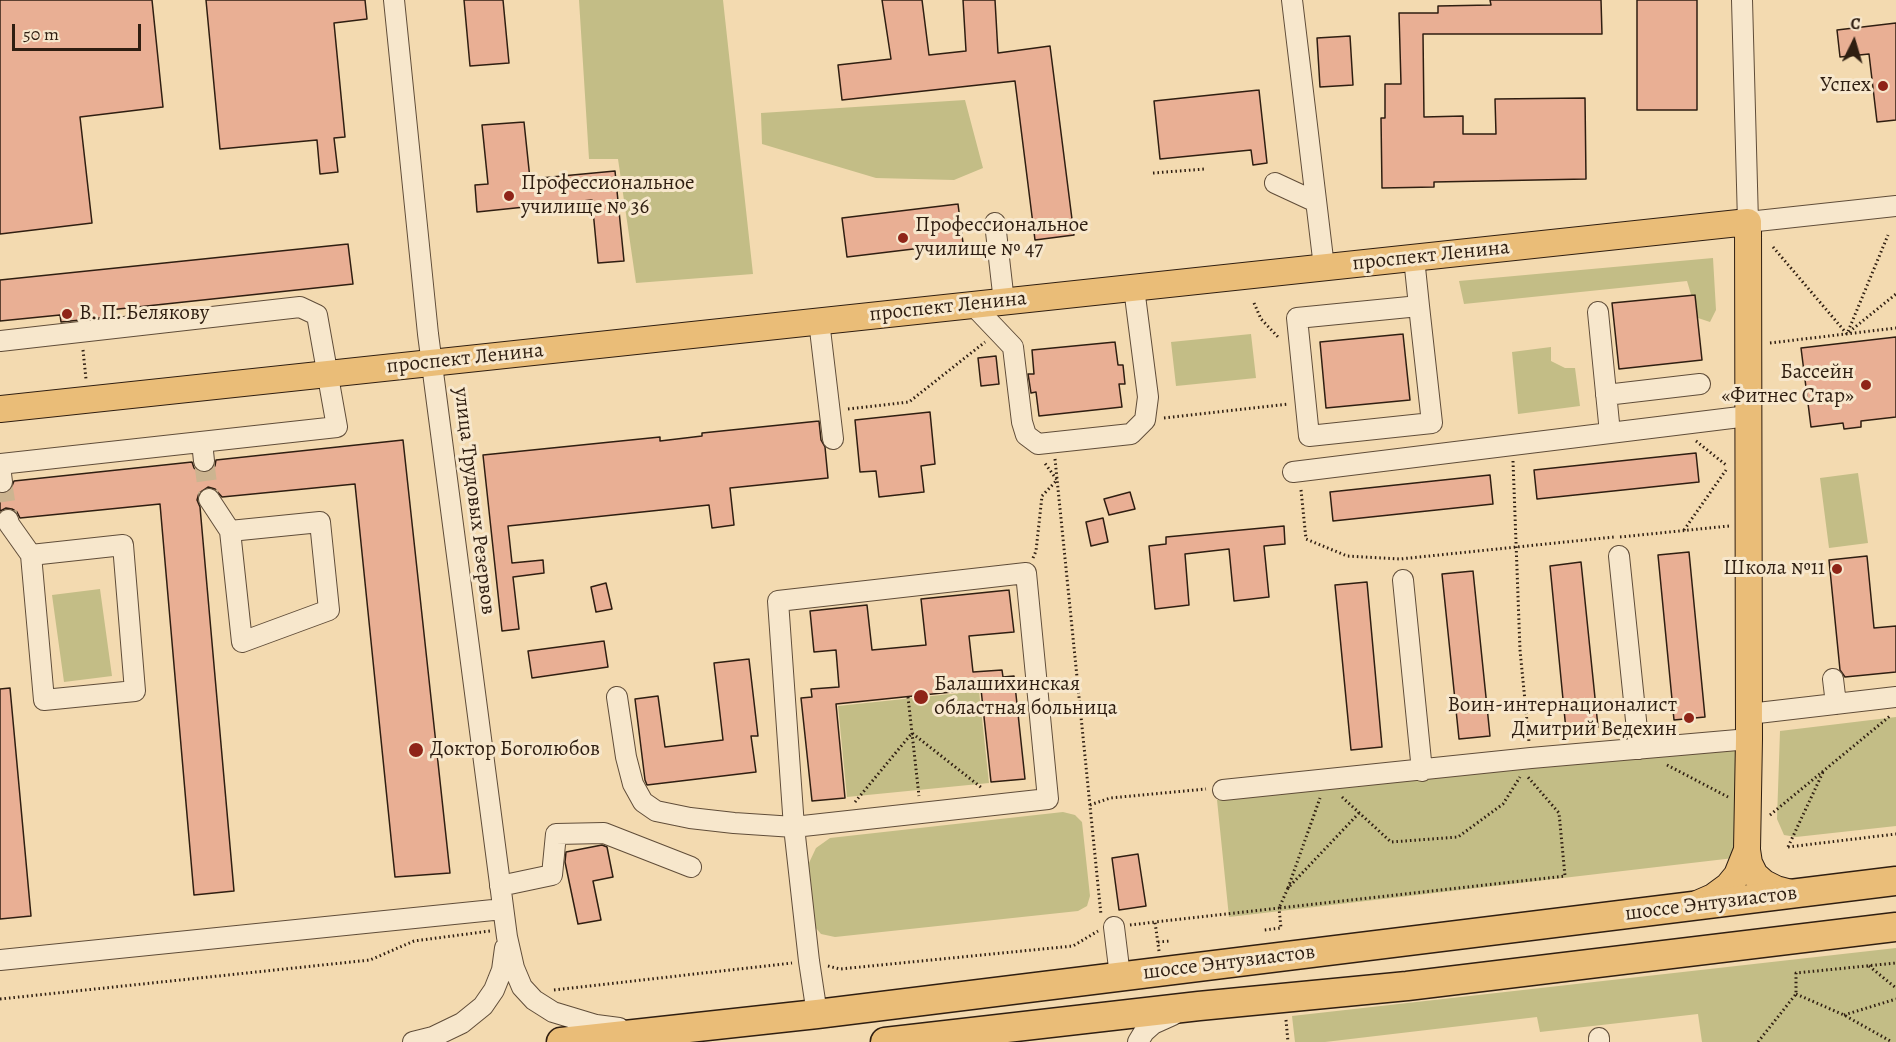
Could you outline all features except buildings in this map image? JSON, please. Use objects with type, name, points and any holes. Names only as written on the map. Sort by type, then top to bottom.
[{"type":"highway","name":"шоссе Энтузиастов","points":[[561,1042],[817,1014],[1896,881]]},
{"type":"highway","name":"шоссе Энтузиастов","points":[[885,1042],[1199,1006],[1407,986],[1896,927]]},
{"type":"main road","name":"проспект Ленина","points":[[0,409],[1748,222]]},
{"type":"main road","points":[[1748,222],[1749,739],[1747,850],[1749,863],[1755,875],[1776,889],[1795,894]]},
{"type":"main road","points":[[1692,907],[1713,897],[1728,886],[1737,875],[1747,850]]},
{"type":"street","name":"улица Трудовых Резервов","points":[[394,0],[432,362],[505,925],[514,968],[522,987],[534,1000],[553,1012],[596,1025],[655,1032]]},
{"type":"street","points":[[1292,0],[1324,267]]},
{"type":"street","points":[[1742,0],[1748,222]]},
{"type":"street","points":[[1275,183],[1316,202]]},
{"type":"street","name":"проспект Ленина","points":[[1748,222],[1896,206]]},
{"type":"street","points":[[995,223],[1004,302]]},
{"type":"street","points":[[1414,258],[1432,423],[1310,436],[1297,318],[1419,306]]},
{"type":"street","points":[[973,305],[1013,347],[1022,422],[1026,435],[1038,444],[1053,443],[1131,434],[1145,420],[1148,397],[1134,288]]},
{"type":"street","points":[[0,340],[300,307],[317,315],[337,427],[203,451],[1,471]]},
{"type":"street","points":[[1598,312],[1610,433]]},
{"type":"street","points":[[819,321],[833,439]]},
{"type":"street","points":[[1606,395],[1700,384]]},
{"type":"street","points":[[1293,472],[1748,416]]},
{"type":"street","points":[[209,499],[230,531],[242,642],[329,610],[320,522],[230,531]]},
{"type":"street","points":[[8,520],[31,555],[44,700],[135,691],[123,545],[31,555]]},
{"type":"street","points":[[1619,556],[1639,750]]},
{"type":"street","points":[[617,697],[626,757],[633,784],[643,802],[656,811],[690,818],[794,827],[1048,799],[1026,573],[778,601],[794,827],[817,1014]]},
{"type":"street","points":[[1403,580],[1422,771]]},
{"type":"street","points":[[1833,679],[1836,704]]},
{"type":"street","points":[[1749,714],[1896,698]]},
{"type":"street","points":[[1223,790],[1531,758],[1749,739]]},
{"type":"street","points":[[500,886],[552,875],[556,834],[604,833],[691,867]]},
{"type":"street","points":[[1106,924],[1120,976]]},
{"type":"street","name":"улица Трудовых Резервов","points":[[413,1042],[433,1037],[462,1023],[483,1006],[494,990],[502,970],[505,925]]},
{"type":"street","points":[[0,960],[505,925]]},
{"type":"street","points":[[1138,1042],[1153,1024],[1199,1006]]},
{"type":"path","points":[[1153,173],[1205,169]]},
{"type":"path","points":[[1847,334],[1888,235]]},
{"type":"path","points":[[1773,247],[1847,334]]},
{"type":"path","points":[[1847,334],[1896,294]]},
{"type":"path","points":[[1774,342],[1896,328]]},
{"type":"path","points":[[830,411],[909,402],[998,331]]},
{"type":"path","points":[[1145,420],[1290,404]]},
{"type":"path","points":[[1676,425],[1729,467],[1684,530]]},
{"type":"path","points":[[1053,443],[1090,805],[1106,924]]},
{"type":"path","points":[[1513,445],[1520,650],[1531,758]]},
{"type":"path","points":[[1026,573],[1036,551],[1042,495],[1057,480]]},
{"type":"path","points":[[1306,539],[1347,556],[1400,559],[1729,526]]},
{"type":"path","points":[[908,697],[921,813]]},
{"type":"path","points":[[1770,815],[1896,711]]},
{"type":"path","points":[[912,733],[1002,804]]},
{"type":"path","points":[[838,822],[912,733]]},
{"type":"path","points":[[1665,764],[1729,797]]},
{"type":"path","points":[[1825,769],[1788,847],[1896,834]]},
{"type":"path","points":[[549,991],[809,962],[840,969],[1072,946],[1106,924],[1155,922],[1279,908],[1565,876],[1559,813],[1524,772],[1503,804],[1458,837],[1391,842],[1326,780],[1279,908],[1281,928],[1264,930]]},
{"type":"path","points":[[1090,805],[1110,798],[1200,789],[1223,790]]},
{"type":"path","points":[[1287,888],[1359,813]]},
{"type":"path","points":[[1155,922],[1158,942],[1170,941]]},
{"type":"path","points":[[0,999],[370,960],[414,941],[505,925]]},
{"type":"path","points":[[1758,1042],[1796,994],[1796,973],[1896,963]]},
{"type":"path","points":[[1869,966],[1896,988]]},
{"type":"path","points":[[1796,994],[1844,1015],[1892,1042]]},
{"type":"path","points":[[1844,1015],[1896,999]]},
{"type":"path","points":[[1286,1020],[1288,1042]]},
{"type":"shaded area","points":[[579,0],[723,0],[753,274],[636,283],[618,159],[589,159]]},
{"type":"shaded area","points":[[965,100],[983,168],[954,180],[876,178],[762,144],[761,113]]},
{"type":"shaded area","points":[[1713,258],[1716,310],[1710,322],[1698,318],[1687,281],[1464,304],[1459,281]]},
{"type":"shaded area","points":[[1251,334],[1256,378],[1176,386],[1171,342]]},
{"type":"shaded area","points":[[1551,347],[1551,361],[1565,368],[1575,368],[1580,406],[1518,414],[1512,352]]},
{"type":"shaded area","points":[[1858,473],[1868,543],[1829,548],[1820,478]]},
{"type":"shaded area","points":[[100,589],[112,676],[64,682],[52,595]]},
{"type":"shaded area","points":[[979,691],[989,783],[847,797],[838,706]]},
{"type":"shaded area","points":[[1896,717],[1896,826],[1796,837],[1784,835],[1777,819],[1780,731]]},
{"type":"shaded area","points":[[1736,746],[1734,858],[1229,917],[1217,800]]},
{"type":"shaded area","points":[[1063,812],[1075,815],[1082,822],[1090,896],[1087,906],[1078,911],[835,937],[821,934],[815,927],[808,865],[816,848],[830,838]]},
{"type":"shaded area","points":[[1896,948],[1896,1042],[1702,1042],[1698,1014],[1540,1032],[1537,1017],[1325,1042],[1295,1042],[1292,1016]]},
{"type":"tunnel","points":[[204,461],[209,499]]},
{"type":"tunnel","points":[[2,482],[8,520]]},
{"type":"place","name":"Успех","points":[[1883,86]]},
{"type":"place","name":"Профессиональное училище № 36","points":[[509,196]]},
{"type":"place","name":"Профессиональное училище № 47","points":[[903,238]]},
{"type":"place","name":"В. П. Белякову","points":[[67,314]]},
{"type":"place","name":"Бассейн «Фитнес Стар»","points":[[1866,385]]},
{"type":"place","name":"Школа №11","points":[[1837,569]]},
{"type":"place","name":"Балашихинская областная больница","points":[[921,697]]},
{"type":"place","name":"Воин-интернационалист Дмитрий Ведехин","points":[[1689,718]]},
{"type":"place","name":"Доктор Боголюбов","points":[[416,750]]}]
